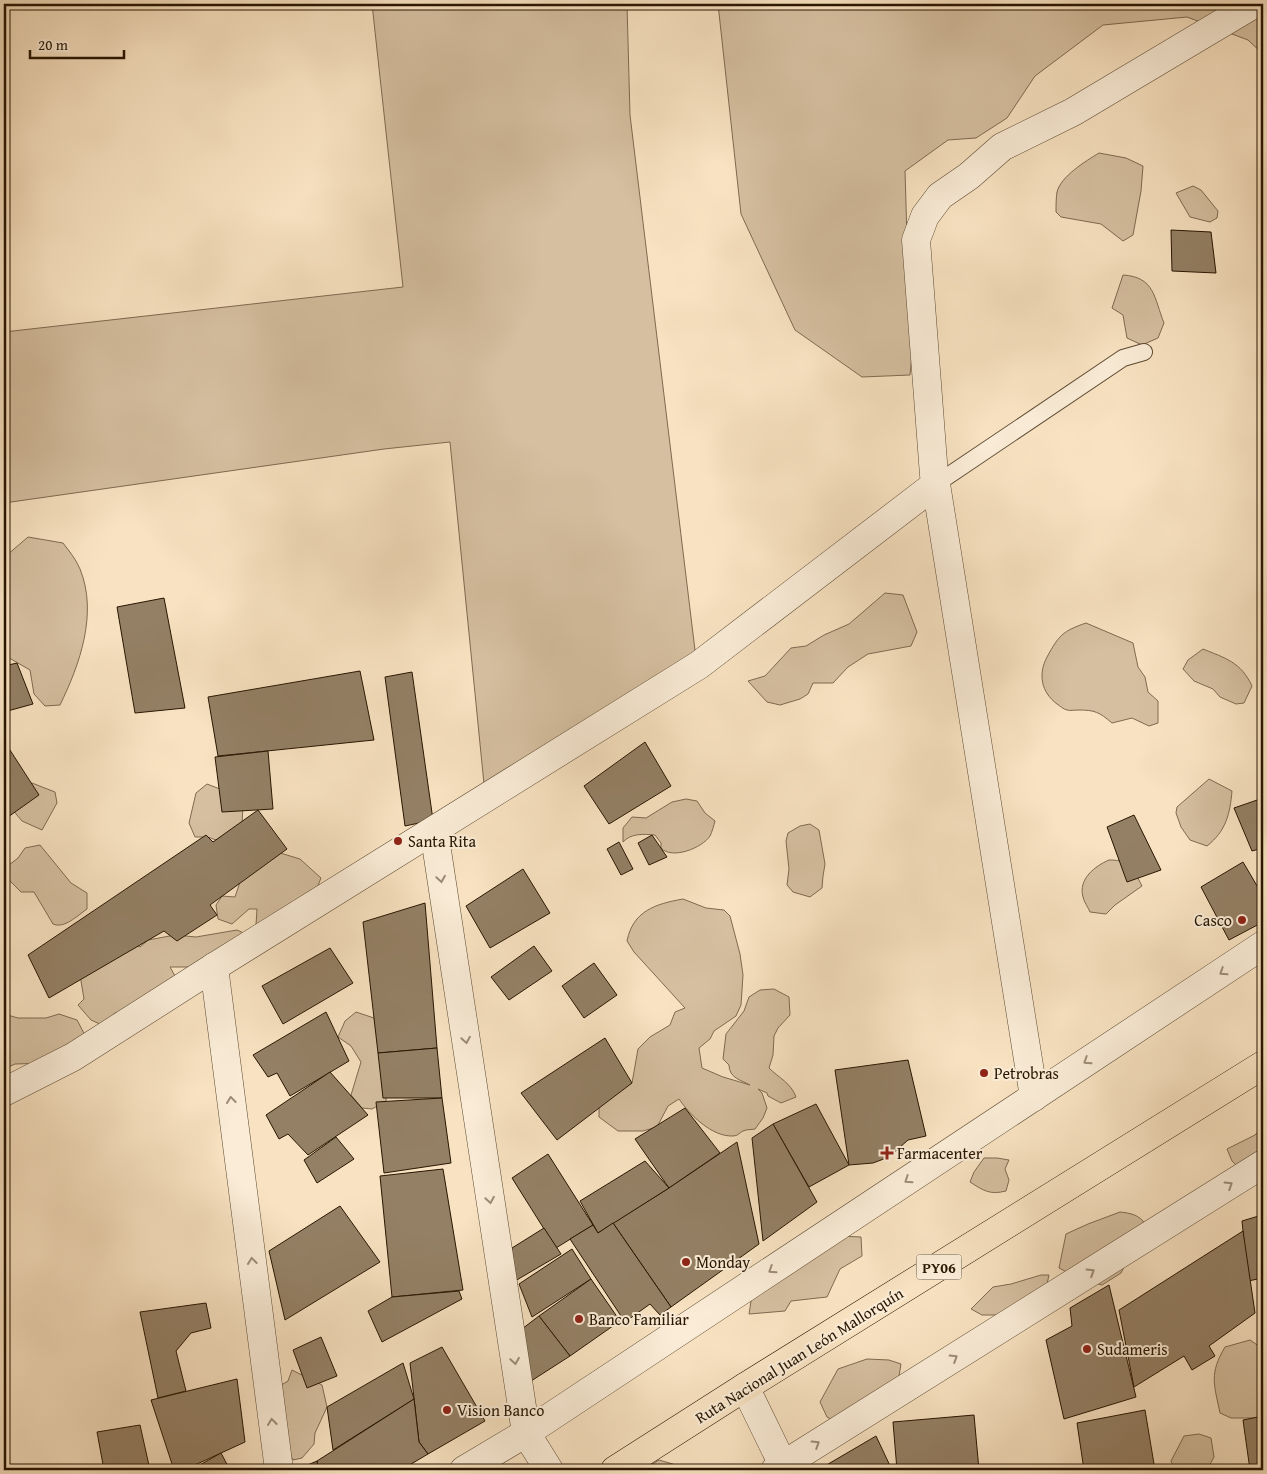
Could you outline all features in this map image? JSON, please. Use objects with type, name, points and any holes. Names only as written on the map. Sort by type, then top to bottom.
[{"type":"highway","name":"Ruta Nacional Juan León Mallorquín","points":[[616,1470],[1263,1065]]},
{"type":"street","points":[[1034,1097],[933,465],[916,240],[925,216],[940,196],[969,176],[1002,147],[1073,112],[1254,4]]},
{"type":"street","points":[[4,1092],[73,1057],[699,665],[936,484]]},
{"type":"street","points":[[434,831],[526,1432],[549,1470]]},
{"type":"street","points":[[464,1470],[526,1432],[1263,945]]},
{"type":"street","points":[[214,967],[278,1470]]},
{"type":"street","points":[[746,1387],[781,1468],[1263,1164]]},
{"type":"lane","points":[[936,484],[1123,358],[1144,352]]},
{"type":"shaded area","points":[[372,4],[627,4],[630,115],[698,675],[484,784],[450,442],[384,449],[4,503],[4,332],[403,287]]},
{"type":"shaded area","points":[[718,4],[1263,4],[1263,54],[1248,40],[1187,17],[1103,25],[1035,76],[1007,118],[976,138],[948,140],[905,171],[907,239],[915,322],[910,375],[862,377],[795,330],[741,214]]},
{"type":"shaded area","points":[[1099,153],[1126,158],[1143,166],[1141,191],[1133,235],[1123,241],[1101,224],[1061,217],[1056,212],[1057,192],[1063,180]]},
{"type":"shaded area","points":[[1193,186],[1201,190],[1218,211],[1217,218],[1210,222],[1190,217],[1176,193]]},
{"type":"shaded area","points":[[1123,275],[1142,280],[1147,284],[1152,290],[1164,323],[1158,338],[1142,345],[1127,338],[1123,315],[1112,308]]},
{"type":"shaded area","points":[[28,537],[63,543],[78,565],[85,586],[87,621],[84,638],[74,673],[60,705],[45,706],[34,694],[30,670],[4,655],[4,554],[7,555]]},
{"type":"shaded area","points":[[885,593],[903,595],[917,632],[911,646],[868,654],[848,667],[833,683],[813,683],[808,694],[800,699],[780,705],[767,702],[748,681],[765,676],[791,648],[806,646],[824,635],[849,624]]},
{"type":"shaded area","points":[[1086,623],[1133,643],[1138,667],[1145,677],[1148,692],[1158,701],[1158,723],[1149,726],[1132,718],[1112,723],[1093,711],[1064,709],[1047,694],[1042,676],[1047,657],[1062,635]]},
{"type":"shaded area","points":[[1203,649],[1232,662],[1243,671],[1252,686],[1244,703],[1236,704],[1220,697],[1213,689],[1194,681],[1183,669],[1188,660]]},
{"type":"shaded area","points":[[1209,779],[1232,791],[1226,822],[1219,834],[1207,846],[1190,840],[1181,827],[1176,813],[1177,807]]},
{"type":"shaded area","points":[[32,783],[55,792],[57,803],[42,830],[22,821],[12,809],[17,790]]},
{"type":"shaded area","points":[[207,784],[233,794],[243,802],[242,827],[226,844],[208,837],[195,837],[189,823],[196,793]]},
{"type":"shaded area","points":[[686,799],[697,801],[705,813],[715,821],[710,836],[701,845],[687,851],[672,853],[661,848],[661,843],[655,835],[642,834],[630,837],[623,842],[623,828],[632,817],[646,818],[672,802]]},
{"type":"shaded area","points":[[810,824],[819,830],[825,864],[822,888],[810,897],[793,892],[787,885],[789,869],[786,841],[788,833],[800,826]]},
{"type":"shaded area","points":[[40,845],[71,883],[87,893],[87,909],[62,925],[53,924],[34,892],[21,892],[9,880],[4,869],[18,858],[25,848]]},
{"type":"shaded area","points":[[277,852],[300,859],[321,878],[313,898],[256,925],[257,909],[249,909],[232,924],[218,919],[216,905],[222,896],[235,897],[240,882]]},
{"type":"shaded area","points":[[1109,860],[1117,860],[1131,867],[1142,886],[1115,905],[1106,914],[1090,912],[1083,897],[1083,884],[1093,870]]},
{"type":"shaded area","points":[[683,899],[706,908],[724,910],[730,916],[740,954],[743,975],[741,1005],[736,1016],[714,1031],[710,1039],[699,1048],[702,1068],[750,1085],[733,1076],[729,1065],[723,1059],[726,1034],[744,1011],[749,997],[760,990],[774,989],[789,997],[790,1015],[778,1028],[774,1036],[773,1055],[769,1068],[788,1084],[796,1097],[781,1103],[758,1089],[762,1093],[767,1108],[763,1118],[755,1129],[744,1130],[735,1136],[717,1133],[702,1124],[679,1099],[668,1106],[657,1127],[643,1131],[618,1131],[599,1117],[599,1084],[622,1088],[632,1083],[638,1049],[650,1037],[670,1025],[675,1012],[685,1008],[634,952],[627,941],[634,922],[640,916],[663,903]]},
{"type":"shaded area","points":[[237,930],[248,935],[202,967],[170,967],[175,976],[135,1010],[115,1013],[102,1025],[91,1020],[78,1005],[84,999],[80,975],[124,938],[140,947],[148,940],[175,935],[196,937]]},
{"type":"shaded area","points":[[356,1012],[374,1018],[387,1086],[386,1101],[372,1109],[362,1108],[351,1095],[361,1062],[351,1046],[338,1037],[345,1021]]},
{"type":"shaded area","points":[[4,1014],[18,1018],[46,1018],[59,1014],[77,1020],[87,1039],[49,1063],[15,1064],[4,1069]]},
{"type":"shaded area","points":[[1263,1126],[1263,1161],[1242,1171],[1232,1161],[1227,1149],[1255,1135]]},
{"type":"shaded area","points":[[984,1158],[1009,1160],[1005,1169],[1009,1180],[1006,1191],[996,1193],[987,1191],[970,1182],[974,1172]]},
{"type":"shaded area","points":[[1120,1212],[1138,1217],[1145,1224],[1121,1273],[1102,1285],[1080,1279],[1059,1268],[1066,1234]]},
{"type":"shaded area","points":[[838,1236],[861,1237],[862,1256],[840,1269],[827,1297],[791,1301],[785,1311],[749,1314],[754,1282]]},
{"type":"shaded area","points":[[1041,1275],[1049,1275],[1043,1302],[999,1315],[982,1315],[971,1309],[993,1287]]},
{"type":"shaded area","points":[[1250,1340],[1263,1349],[1263,1418],[1231,1418],[1220,1413],[1214,1379],[1215,1372],[1225,1347]]},
{"type":"shaded area","points":[[867,1359],[889,1360],[901,1364],[899,1376],[845,1426],[827,1417],[820,1402],[838,1369]]},
{"type":"shaded area","points":[[292,1370],[322,1385],[327,1407],[315,1433],[314,1444],[302,1458],[293,1460],[287,1447],[276,1388],[288,1381]]},
{"type":"shaded area","points":[[1199,1434],[1211,1438],[1214,1457],[1207,1470],[1175,1470],[1171,1461],[1184,1436]]},
{"type":"shaded area","points":[[659,1460],[693,1470],[643,1470]]},
{"type":"building","points":[[1171,230],[1211,232],[1216,273],[1172,271]]},
{"type":"building","points":[[164,598],[185,708],[135,713],[117,607]]},
{"type":"building","points":[[17,663],[33,704],[4,712],[4,666]]},
{"type":"building","points":[[360,671],[374,740],[218,756],[208,697]]},
{"type":"building","points":[[412,672],[433,820],[405,826],[385,677]]},
{"type":"building","points":[[645,742],[671,786],[609,824],[584,786]]},
{"type":"building","points":[[8,747],[39,795],[8,817],[4,811],[4,750]]},
{"type":"building","points":[[268,751],[273,809],[222,812],[215,757]]},
{"type":"building","points":[[1263,798],[1263,848],[1252,851],[1234,808]]},
{"type":"building","points":[[258,810],[287,849],[210,905],[217,915],[177,941],[164,931],[49,998],[28,955],[206,835],[213,842]]},
{"type":"building","points":[[1134,815],[1161,870],[1127,882],[1107,827]]},
{"type":"building","points":[[652,835],[667,857],[649,865],[638,843]]},
{"type":"building","points":[[619,842],[633,869],[621,875],[607,849]]},
{"type":"building","points":[[1243,862],[1263,896],[1263,922],[1229,940],[1201,887]]},
{"type":"building","points":[[523,869],[550,913],[490,948],[466,906]]},
{"type":"building","points":[[425,903],[437,1048],[378,1053],[363,922]]},
{"type":"building","points":[[534,946],[552,971],[509,1000],[491,977]]},
{"type":"building","points":[[330,948],[353,983],[283,1024],[262,986]]},
{"type":"building","points":[[594,963],[617,995],[584,1018],[562,986]]},
{"type":"building","points":[[326,1012],[349,1061],[290,1096],[277,1073],[268,1077],[253,1055]]},
{"type":"building","points":[[605,1038],[632,1083],[557,1140],[521,1093]]},
{"type":"building","points":[[437,1048],[442,1098],[383,1098],[378,1053]]},
{"type":"building","points":[[908,1060],[926,1136],[908,1140],[889,1157],[873,1163],[849,1165],[835,1070]]},
{"type":"building","points":[[330,1072],[368,1115],[308,1155],[288,1134],[279,1139],[266,1115]]},
{"type":"building","points":[[442,1098],[451,1163],[384,1173],[376,1102]]},
{"type":"building","points":[[816,1104],[849,1165],[809,1187],[773,1124]]},
{"type":"building","points":[[685,1108],[720,1153],[669,1188],[635,1139]]},
{"type":"building","points":[[773,1124],[817,1202],[763,1241],[752,1138]]},
{"type":"building","points":[[336,1137],[354,1159],[317,1183],[304,1160]]},
{"type":"building","points":[[737,1142],[759,1244],[671,1307],[613,1223]]},
{"type":"building","points":[[548,1154],[593,1225],[556,1248],[512,1178]]},
{"type":"building","points":[[645,1161],[669,1188],[598,1233],[580,1201]]},
{"type":"building","points":[[443,1169],[463,1290],[392,1297],[380,1176]]},
{"type":"building","points":[[1263,1200],[1263,1278],[1248,1281],[1242,1221],[1262,1215],[1258,1203]]},
{"type":"building","points":[[340,1206],[380,1262],[285,1320],[269,1251]]},
{"type":"building","points":[[613,1223],[671,1307],[660,1315],[650,1304],[625,1322],[570,1239],[593,1225],[598,1233]]},
{"type":"building","points":[[544,1228],[561,1254],[515,1281],[512,1248]]},
{"type":"building","points":[[1243,1231],[1255,1313],[1209,1346],[1215,1356],[1192,1370],[1184,1356],[1134,1387],[1119,1310]]},
{"type":"building","points":[[572,1249],[591,1279],[532,1317],[519,1284]]},
{"type":"building","name":"Banco Familiar","points":[[591,1279],[620,1321],[570,1356],[539,1316]]},
{"type":"building","points":[[1109,1285],[1136,1397],[1064,1419],[1046,1340],[1072,1326],[1070,1308]]},
{"type":"building","points":[[459,1291],[462,1299],[382,1342],[368,1311],[392,1297]]},
{"type":"building","points":[[206,1303],[211,1328],[191,1333],[176,1351],[186,1391],[158,1398],[140,1312]]},
{"type":"building","points":[[539,1316],[570,1356],[528,1383],[518,1332]]},
{"type":"building","points":[[321,1337],[337,1376],[307,1388],[293,1350]]},
{"type":"building","name":"Vision Banco","points":[[442,1347],[485,1421],[428,1454],[419,1442],[410,1363]]},
{"type":"building","points":[[403,1363],[414,1399],[333,1450],[327,1407]]},
{"type":"building","points":[[237,1379],[245,1442],[184,1470],[174,1470],[151,1400]]},
{"type":"building","points":[[414,1399],[419,1442],[428,1454],[401,1470],[318,1470],[317,1461]]},
{"type":"building","points":[[1145,1410],[1155,1470],[1084,1470],[1077,1423]]},
{"type":"building","points":[[974,1415],[979,1470],[897,1470],[893,1422]]},
{"type":"building","points":[[1263,1416],[1263,1470],[1250,1470],[1243,1420]]},
{"type":"building","points":[[140,1425],[150,1470],[104,1470],[97,1432]]},
{"type":"building","points":[[876,1436],[892,1470],[818,1470]]},
{"type":"building","points":[[221,1453],[230,1470],[191,1470]]},
{"type":"building","points":[[317,1461],[318,1470],[296,1470]]},
{"type":"place","name":"Santa Rita","points":[[398,841]]},
{"type":"place","name":"Casco","points":[[1242,920]]},
{"type":"place","name":"Petrobras","points":[[984,1073]]},
{"type":"place","name":"Farmacenter","points":[[887,1153]]},
{"type":"place","name":"Monday","points":[[686,1262]]},
{"type":"place","name":"Banco Familiar","points":[[579,1319]]},
{"type":"place","name":"Sudameris","points":[[1087,1349]]},
{"type":"place","name":"Vision Banco","points":[[447,1410]]}]
